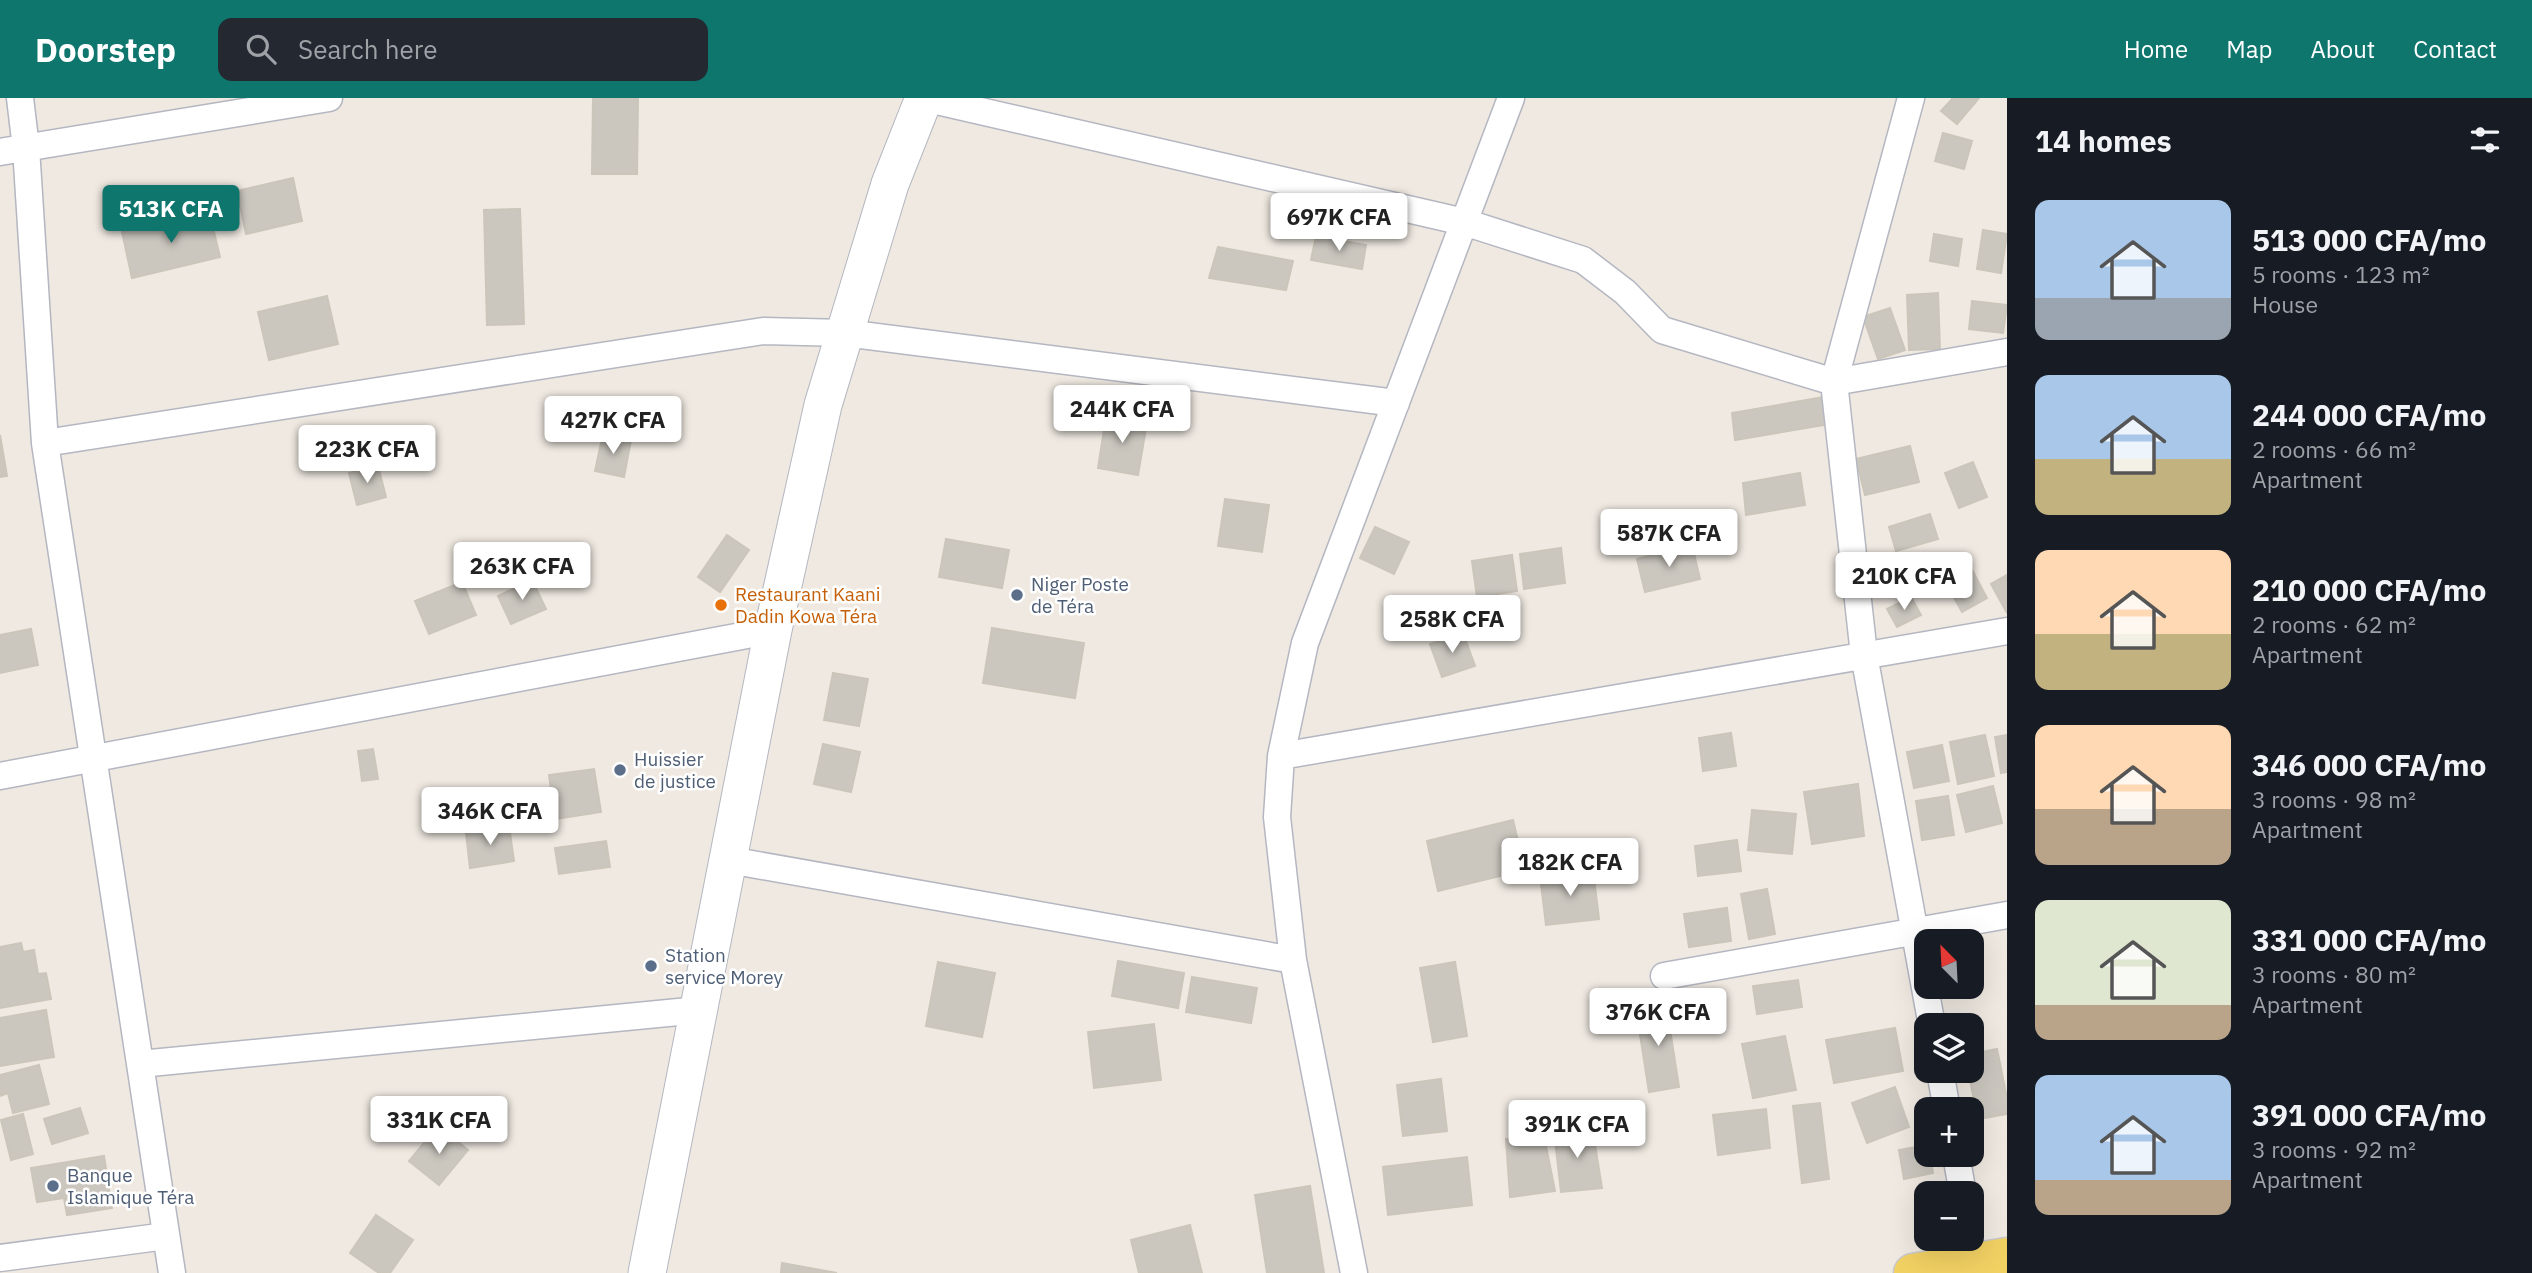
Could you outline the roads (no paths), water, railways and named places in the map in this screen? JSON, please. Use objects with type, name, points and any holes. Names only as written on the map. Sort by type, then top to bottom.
[{"type":"main road","points":[[648,1273],[773,630],[823,405],[890,184],[924,98]]},
{"type":"main road","points":[[1913,1273],[1984,1253]]},
{"type":"street","points":[[19,98],[26,148],[45,443],[172,1273]]},
{"type":"street","points":[[924,98],[1464,222],[1583,260],[1625,292],[1662,330],[1834,382],[2007,352]]},
{"type":"street","points":[[1354,1273],[1293,960],[1277,817],[1281,756],[1305,643],[1511,98]]},
{"type":"street","points":[[1911,98],[1834,382],[1864,655],[1915,929]]},
{"type":"street","points":[[0,152],[316,99]]},
{"type":"street","points":[[45,443],[763,331],[845,332],[1396,402]]},
{"type":"street","points":[[0,776],[773,630]]},
{"type":"street","points":[[1281,756],[2007,631]]},
{"type":"street","points":[[729,860],[1293,960]]},
{"type":"street","points":[[1926,929],[2007,915]]},
{"type":"street","points":[[1664,976],[1914,931]]},
{"type":"street","points":[[140,1065],[699,1010]]},
{"type":"street","points":[[0,1258],[166,1236]]},
{"type":"place","name":"Niger Poste de Téra","points":[[1017,595]]},
{"type":"place","name":"Restaurant Kaani Dadin Kowa Téra","points":[[721,605]]},
{"type":"place","name":"Huissier de justice","points":[[620,770]]},
{"type":"place","name":"Station service Morey","points":[[651,966]]},
{"type":"place","name":"Banque Islamique Téra","points":[[53,1186]]}]
